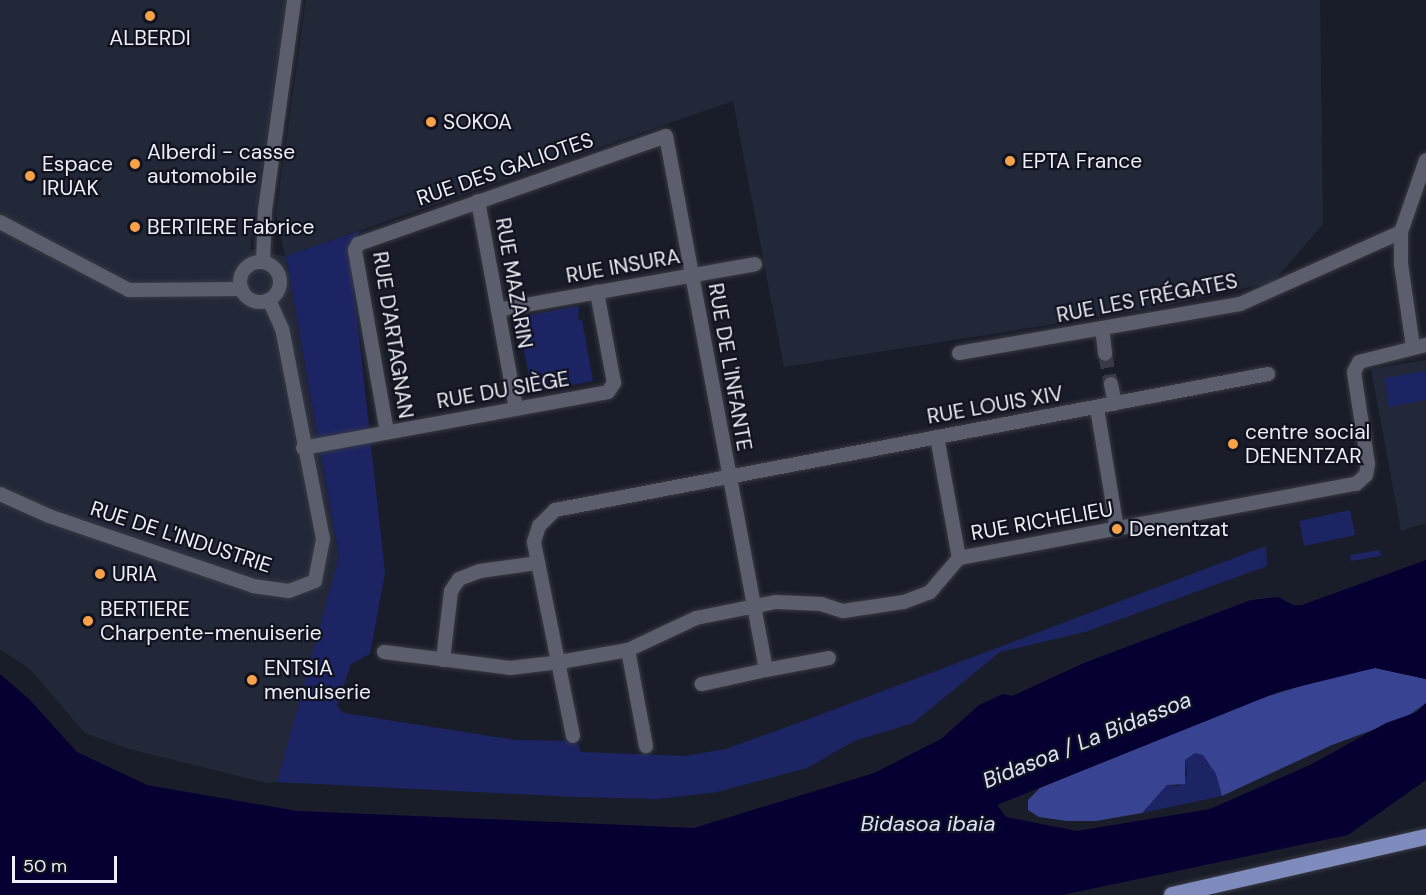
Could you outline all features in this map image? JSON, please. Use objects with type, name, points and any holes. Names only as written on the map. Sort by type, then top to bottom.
[{"type":"main road","points":[[1362,855],[1426,837]]},
{"type":"main road","points":[[1172,895],[1362,855],[1426,845]]},
{"type":"street","points":[[263,262],[265,210],[294,0]]},
{"type":"street","name":"RUE DES GALIOTES","points":[[358,244],[666,136]]},
{"type":"street","name":"RUE DE L'INFANTE","points":[[666,136],[752,606],[766,670]]},
{"type":"street","points":[[1420,346],[1401,264],[1401,232],[1426,160]]},
{"type":"street","name":"RUE MAZARIN","points":[[478,201],[516,409]]},
{"type":"street","points":[[0,222],[129,290],[242,289]]},
{"type":"street","name":"RUE LES FRÉGATES","points":[[959,353],[1240,304],[1401,232]]},
{"type":"street","name":"RUE D'ARTAGNAN","points":[[358,244],[355,250],[387,432]]},
{"type":"street","points":[[263,262],[274,268],[280,279],[278,291],[269,300],[251,299],[242,289],[244,270],[263,262]]},
{"type":"street","name":"RUE INSURA","points":[[498,310],[755,264]]},
{"type":"street","name":"RUE DU SIÈGE","points":[[303,448],[516,409],[613,388],[597,292]]},
{"type":"street","name":"RUE DE L'INDUSTRIE","points":[[0,494],[49,516],[253,586],[289,591],[315,581],[322,557],[323,539],[303,448],[282,329],[269,300]]},
{"type":"street","points":[[1102,328],[1105,354]]},
{"type":"street","name":"RUE RICHELIEU","points":[[384,652],[510,668],[560,662],[628,650],[672,627],[752,606],[795,601],[846,611],[916,599],[930,592],[958,558],[1361,481],[1368,464],[1354,372],[1359,362],[1420,346]]},
{"type":"street","name":"RUE LOUIS XIV","points":[[573,736],[560,662],[534,542],[539,526],[555,510],[728,474],[1097,408],[1268,374]]},
{"type":"street","points":[[1111,384],[1114,404]]},
{"type":"street","points":[[1097,408],[1117,529]]},
{"type":"street","points":[[937,437],[958,558]]},
{"type":"street","points":[[443,660],[451,591],[459,579],[480,571],[538,563]]},
{"type":"street","points":[[628,650],[646,746]]},
{"type":"street","points":[[702,684],[829,658]]},
{"type":"shaded area","points":[[0,0],[287,0],[250,249],[285,256],[276,214],[306,0],[1320,0],[1323,224],[1273,282],[1154,308],[784,367],[733,101],[286,256],[339,557],[291,738],[277,782],[267,783],[129,749],[85,733],[30,669],[0,649]]},
{"type":"shaded area","points":[[362,230],[349,245],[385,573],[370,654],[351,664],[337,706],[343,713],[514,740],[576,741],[581,752],[685,756],[726,749],[809,719],[1266,546],[1267,566],[1085,632],[1000,652],[913,723],[854,741],[807,768],[717,792],[658,799],[277,782],[339,557],[286,256]]},
{"type":"shaded area","points":[[579,306],[578,320],[582,320],[593,381],[532,393],[518,317]]},
{"type":"shaded area","points":[[1426,360],[1426,523],[1401,531],[1371,369]]},
{"type":"shaded area","points":[[1426,371],[1426,400],[1389,407],[1384,378]]},
{"type":"shaded area","points":[[1350,510],[1355,535],[1304,546],[1299,521]]},
{"type":"shaded area","points":[[1380,550],[1381,556],[1351,561],[1350,555]]},
{"type":"shaded area","points":[[1375,668],[1426,679],[1426,703],[1405,718],[1332,745],[1222,796],[1216,774],[1203,755],[1195,753],[1185,760],[1185,784],[1167,785],[1142,813],[1096,821],[1067,821],[1039,817],[1028,810],[1028,800],[1040,788],[1245,703],[1344,673]]},
{"type":"shaded area","points":[[1195,753],[1203,754],[1216,774],[1222,796],[1142,813],[1167,785],[1179,786],[1187,775],[1185,760]]},
{"type":"water","name":"Bidasoa ibaia","points":[[1426,560],[1426,679],[1375,668],[1281,691],[997,805],[1006,817],[1077,831],[1210,809],[1312,764],[1386,723],[1417,712],[1426,703],[1426,780],[1348,835],[1062,895],[0,895],[0,674],[29,699],[77,752],[147,785],[297,811],[694,828],[874,773],[941,739],[979,705],[1003,694],[1012,696],[1084,663],[1251,600],[1278,597],[1293,605],[1302,605]]},
{"type":"tunnel","points":[[1105,354],[1111,384]]},
{"type":"place","name":"ALBERDI","points":[[150,16]]},
{"type":"place","name":"SOKOA","points":[[431,122]]},
{"type":"place","name":"EPTA France","points":[[1010,161]]},
{"type":"place","name":"Alberdi - casse automobile","points":[[135,164]]},
{"type":"place","name":"Espace IRUAK","points":[[30,176]]},
{"type":"place","name":"BERTIERE Fabrice","points":[[135,227]]},
{"type":"place","name":"centre social DENENTZAR","points":[[1233,444]]},
{"type":"place","name":"Denentzat","points":[[1117,529]]},
{"type":"place","name":"URIA","points":[[100,574]]},
{"type":"place","name":"BERTIERE Charpente-menuiserie","points":[[88,621]]},
{"type":"place","name":"ENTSIA menuiserie","points":[[252,680]]},
{"type":"water label","name":"Bidasoa / La Bidassoa","points":[[1087,740]]}]
